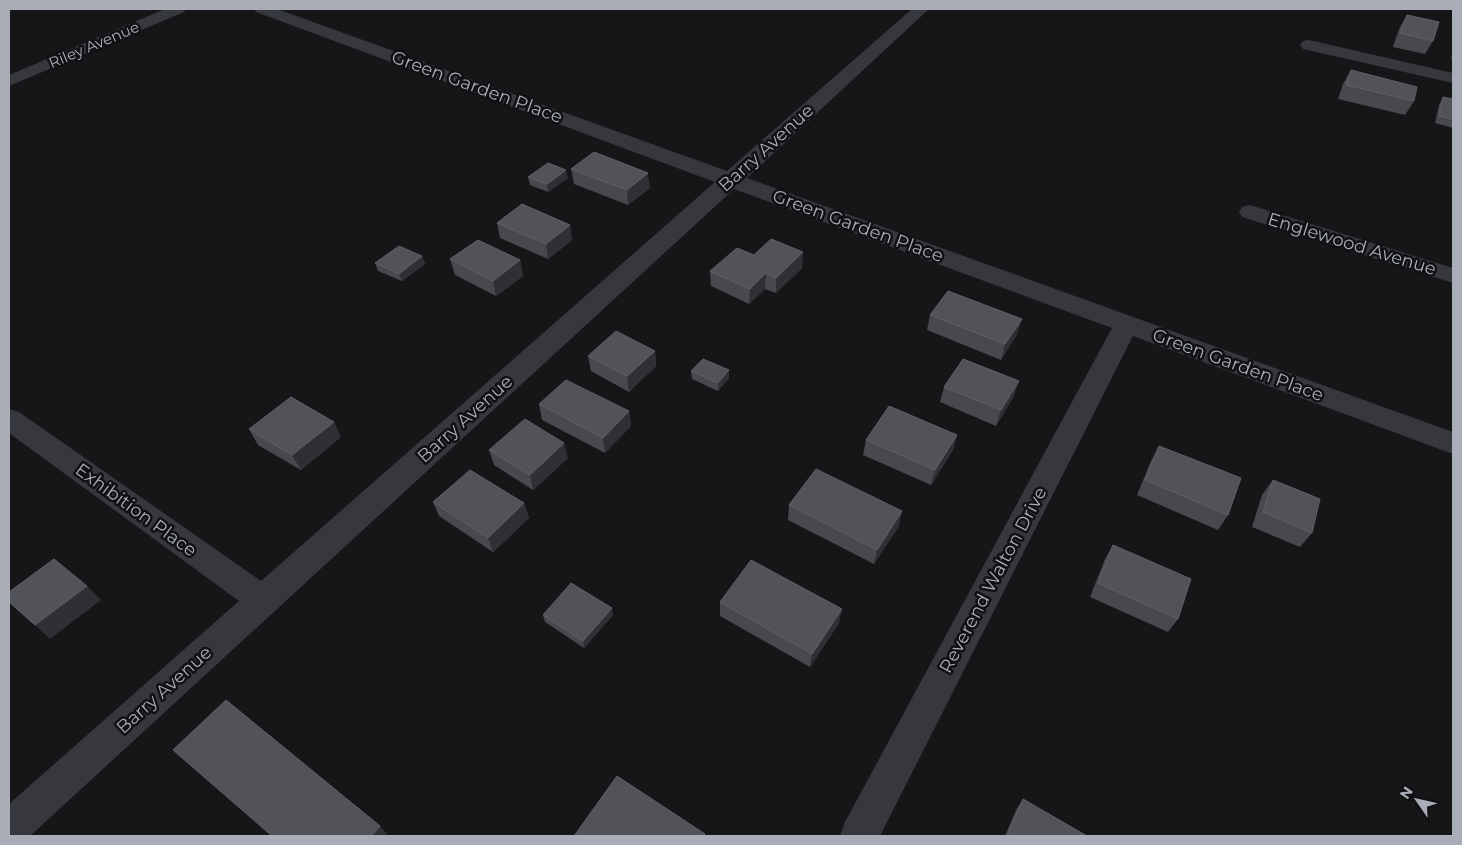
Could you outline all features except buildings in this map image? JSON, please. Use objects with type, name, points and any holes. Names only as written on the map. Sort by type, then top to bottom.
[{"type":"street","name":"Riley Avenue","points":[[9,81],[178,9]]},
{"type":"street","name":"Green Garden Place","points":[[262,9],[1453,444]]},
{"type":"street","name":"Barry Avenue","points":[[9,829],[921,9]]},
{"type":"street","points":[[1310,45],[1453,78]]},
{"type":"street","name":"Englewood Avenue","points":[[1250,212],[1453,276]]},
{"type":"street","name":"Reverend Walton Drive","points":[[859,836],[1127,324]]},
{"type":"street","name":"Exhibition Place","points":[[9,419],[264,601]]}]
